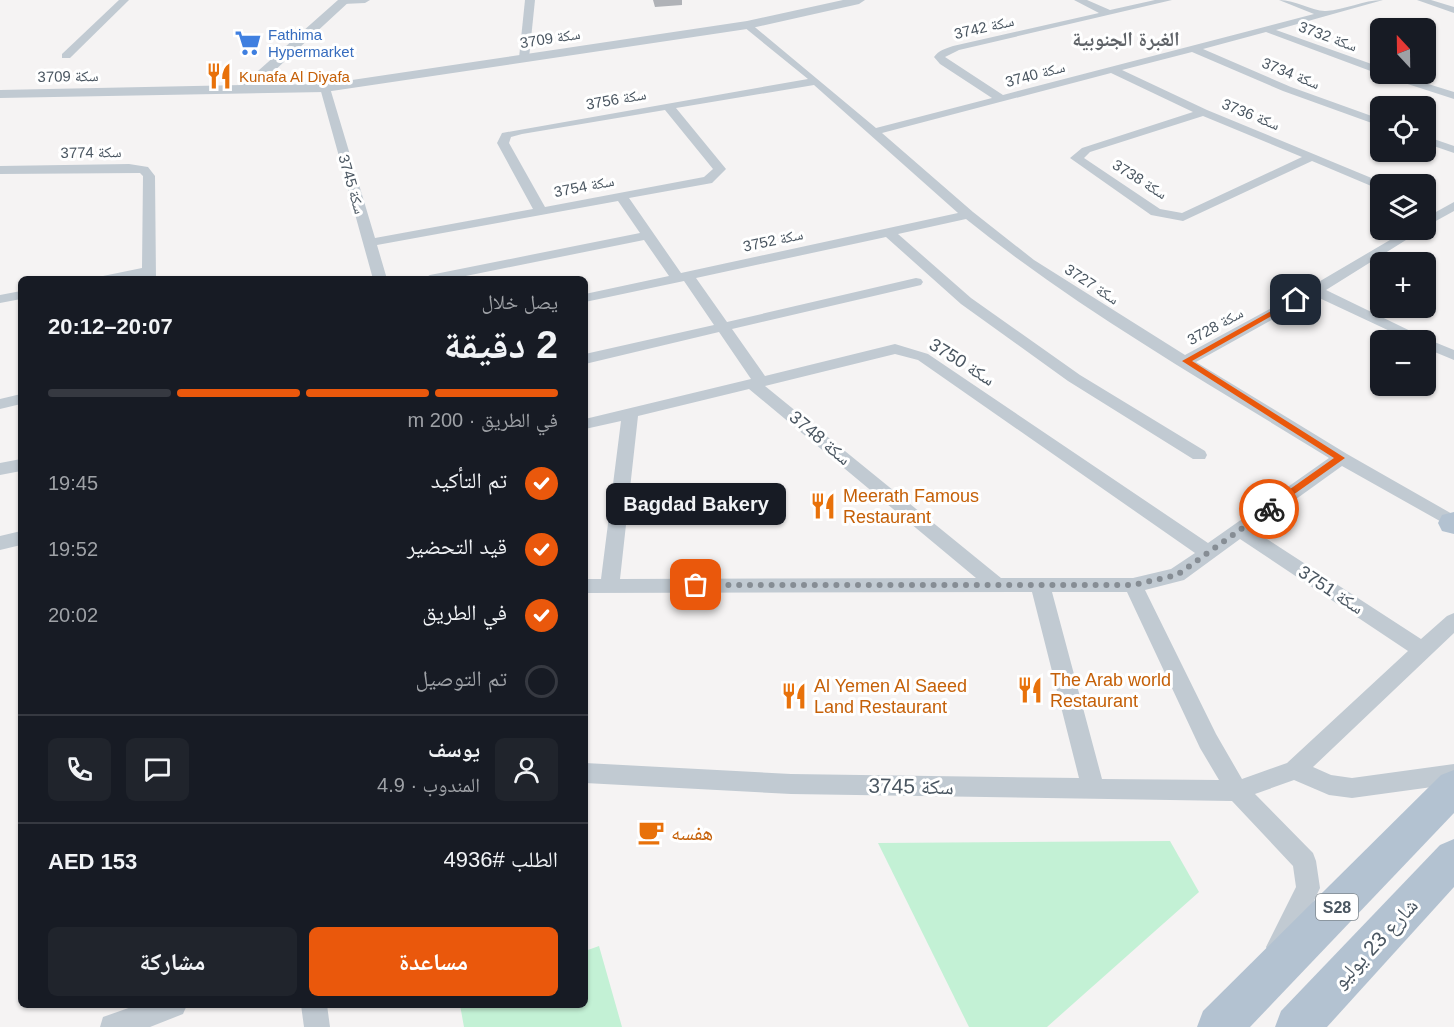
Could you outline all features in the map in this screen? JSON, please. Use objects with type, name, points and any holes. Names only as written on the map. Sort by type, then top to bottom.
[{"type":"main road","name":"S28","points":[[1220,1027],[1454,787]]},
{"type":"main road","name":"شارع 23 يوليو","points":[[1297,1027],[1454,858]]},
{"type":"street","points":[[66,56],[124,0]]},
{"type":"street","points":[[245,90],[344,1],[365,0]]},
{"type":"street","points":[[524,58],[530,0]]},
{"type":"street","name":"سكة 3709","points":[[0,94],[325,88],[747,24],[859,0]]},
{"type":"street","points":[[1079,0],[1108,13]]},
{"type":"street","name":"سكة 3742","points":[[1000,98],[939,57],[944,52],[956,48],[1167,0]]},
{"type":"street","points":[[1284,0],[1323,14]]},
{"type":"street","name":"سكة 3740","points":[[874,132],[1378,0]]},
{"type":"street","points":[[1422,0],[1454,10]]},
{"type":"street","name":"سكة 3727","points":[[747,24],[816,81],[968,215],[1029,263],[1091,304],[1341,458],[1454,523]]},
{"type":"street","name":"سكة 3732","points":[[1266,29],[1370,67]]},
{"type":"street","name":"سكة 3734","points":[[1192,48],[1287,88],[1370,119]]},
{"type":"street","name":"سكة 3736","points":[[1111,69],[1203,112],[1370,181]]},
{"type":"street","name":"سكة 3756","points":[[541,211],[503,143],[506,135],[816,81]]},
{"type":"street","points":[[1417,84],[1454,96]]},
{"type":"street","name":"سكة 3745","points":[[325,88],[379,276]]},
{"type":"street","name":"سكة 3754","points":[[369,243],[708,180],[720,170],[668,106]]},
{"type":"street","name":"سكة 3738","points":[[1203,112],[1086,150],[1076,158],[1156,212],[1183,217],[1312,157]]},
{"type":"street","points":[[1436,143],[1454,150]]},
{"type":"street","name":"سكة 3774","points":[[0,170],[129,168],[144,170],[149,176],[149,275]]},
{"type":"street","name":"سكة 3748","points":[[621,196],[648,235],[723,327],[757,383],[997,585]]},
{"type":"street","points":[[1436,216],[1449,208]]},
{"type":"street","name":"سكة 3752","points":[[588,297],[968,215]]},
{"type":"street","points":[[888,232],[966,301],[1074,378],[1199,455]]},
{"type":"street","points":[[445,276],[648,235]]},
{"type":"street","name":"سكة 3728","points":[[1186,361],[1315,290],[1398,240]]},
{"type":"street","points":[[588,358],[916,282]]},
{"type":"street","points":[[1315,290],[1399,330]]},
{"type":"street","points":[[0,299],[18,296]]},
{"type":"street","points":[[1436,348],[1454,355]]},
{"type":"street","name":"سكة 3750","points":[[588,423],[896,349],[923,357],[1209,553]]},
{"type":"street","points":[[0,404],[18,400]]},
{"type":"street","points":[[610,586],[630,413]]},
{"type":"street","points":[[588,585],[1133,585],[1177,575],[1341,458]]},
{"type":"street","points":[[0,470],[18,466]]},
{"type":"street","name":"سكة 3751","points":[[1240,530],[1422,650]]},
{"type":"street","points":[[0,543],[18,539]]},
{"type":"street","points":[[1041,585],[1093,789]]},
{"type":"street","points":[[1133,585],[1208,741],[1237,790],[1304,861],[1308,888],[1261,984]]},
{"type":"street","points":[[1454,621],[1295,770],[1329,785],[1352,788],[1454,774]]},
{"type":"street","name":"سكة 3745","points":[[588,773],[791,784],[1237,790],[1295,770]]},
{"type":"street","points":[[113,1027],[165,1008]]},
{"type":"street","points":[[314,1008],[317,1027]]},
{"type":"green space","points":[[1170,841],[1199,892],[1047,1027],[969,1027],[878,843]]},
{"type":"green space","points":[[599,946],[622,1027],[464,1027],[461,1008],[588,1008],[588,950]]},
{"type":"way so far","points":[[696,585],[1133,585],[1177,575],[1269,509]]},
{"type":"place","name":"Fathima Hypermarket","points":[[248,43]]},
{"type":"place","name":"Kunafa Al Diyafa","points":[[219,76]]},
{"type":"place","name":"Meerath Famous Restaurant","points":[[823,506]]},
{"type":"place","name":"Bagdad Bakery","points":[[696,585]]},
{"type":"place","name":"The Arab world Restaurant","points":[[1030,690]]},
{"type":"place","name":"Al Yemen Al Saeed Land Restaurant","points":[[794,696]]},
{"type":"place","name":"هفسه","points":[[651,832]]},
{"type":"district","name":"الغبرة الجنوبية","points":[[1126,39]]},
{"type":"route","points":[[1269,509],[1341,458],[1186,361],[1296,300]]}]
